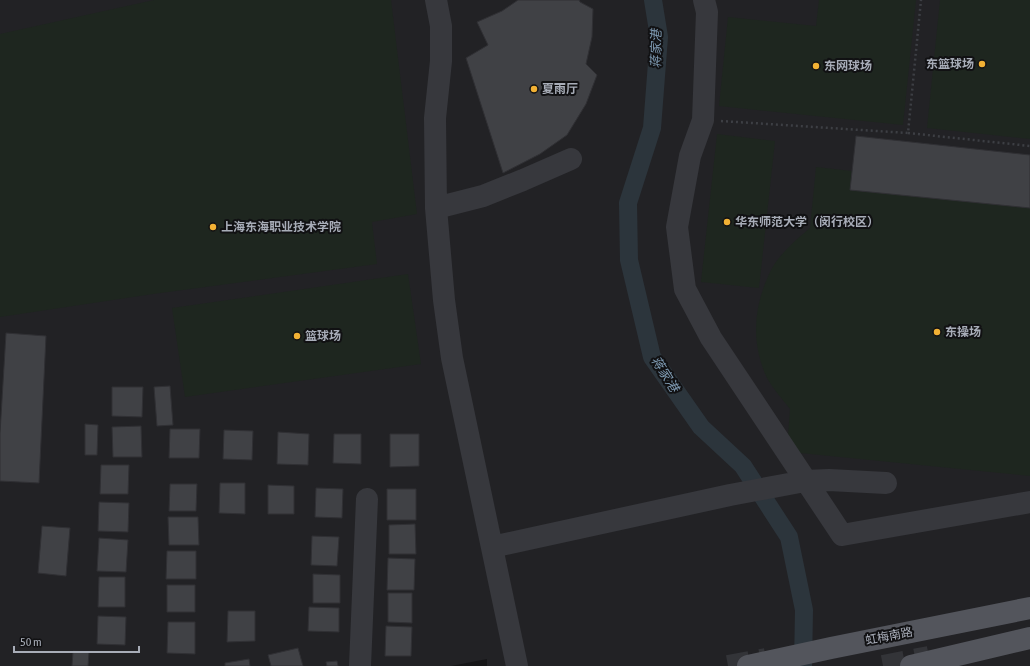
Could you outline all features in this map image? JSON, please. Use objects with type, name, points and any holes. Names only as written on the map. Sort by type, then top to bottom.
[{"type":"main road","name":"虹梅南路","points":[[748,666],[1030,608]]},
{"type":"main road","points":[[911,666],[938,663],[1030,638]]},
{"type":"street","points":[[436,0],[440,26],[441,61],[435,118],[436,208],[444,300],[452,358],[517,666]]},
{"type":"street","points":[[704,0],[707,12],[703,120],[690,156],[677,227],[685,290],[711,338],[796,483],[842,535],[1030,502]]},
{"type":"street","points":[[436,208],[483,196],[571,158]]},
{"type":"street","points":[[492,547],[730,495],[796,483],[828,480],[886,483]]},
{"type":"street","points":[[360,666],[367,499]]},
{"type":"path","points":[[908,133],[921,0]]},
{"type":"path","points":[[703,120],[908,133],[1030,146]]},
{"type":"shaded area","points":[[0,0],[1030,0],[1030,666],[487,666],[487,659],[451,666],[0,666]]},
{"type":"shaded area","points":[[154,0],[391,0],[417,214],[372,222],[377,264],[153,294],[0,317],[0,34]]},
{"type":"shaded area","name":"东网球场","points":[[819,0],[916,0],[903,125],[719,106],[728,17],[816,26]]},
{"type":"shaded area","name":"东篮球场","points":[[940,0],[1030,0],[1030,139],[927,128]]},
{"type":"shaded area","points":[[717,134],[775,141],[759,288],[701,282]]},
{"type":"shaded area","points":[[816,167],[852,171],[851,190],[1030,208],[1030,476],[800,453],[788,436],[790,409],[772,386],[764,371],[760,359],[756,336],[757,313],[759,302],[769,273],[777,260],[810,228]]},
{"type":"shaded area","name":"篮球场","points":[[408,274],[421,364],[185,397],[172,308]]},
{"type":"building","name":"夏雨厅","points":[[518,0],[579,0],[593,9],[592,37],[586,64],[597,75],[586,104],[567,135],[540,154],[503,173],[466,58],[488,45],[477,22],[502,11]]},
{"type":"building","points":[[856,136],[1030,155],[1030,208],[850,190]]},
{"type":"building","points":[[6,333],[46,336],[39,483],[0,481],[0,433]]},
{"type":"building","points":[[170,386],[173,425],[157,426],[154,387]]},
{"type":"building","points":[[112,387],[143,387],[142,417],[112,416]]},
{"type":"building","points":[[85,424],[98,425],[97,455],[85,455]]},
{"type":"building","points":[[141,426],[142,457],[113,457],[112,427]]},
{"type":"building","points":[[170,429],[200,429],[199,458],[169,458]]},
{"type":"building","points":[[224,430],[253,431],[252,460],[223,459]]},
{"type":"building","points":[[278,432],[309,434],[308,465],[277,464]]},
{"type":"building","points":[[334,434],[361,434],[361,464],[333,463]]},
{"type":"building","points":[[390,434],[419,434],[419,466],[390,467]]},
{"type":"building","points":[[101,465],[129,465],[128,494],[100,494]]},
{"type":"building","points":[[220,483],[245,483],[245,514],[219,513]]},
{"type":"building","points":[[170,484],[197,484],[196,511],[169,511]]},
{"type":"building","points":[[268,485],[294,486],[294,514],[268,514]]},
{"type":"building","points":[[316,488],[343,489],[342,518],[315,517]]},
{"type":"building","points":[[387,489],[416,489],[416,520],[387,520]]},
{"type":"building","points":[[99,502],[129,503],[128,532],[98,531]]},
{"type":"building","points":[[168,517],[198,517],[199,545],[169,545]]},
{"type":"building","points":[[415,524],[416,554],[389,554],[389,525]]},
{"type":"building","points":[[42,526],[70,528],[66,576],[38,573]]},
{"type":"building","points":[[312,536],[339,537],[337,566],[311,565]]},
{"type":"building","points":[[99,538],[128,540],[126,572],[97,571]]},
{"type":"building","points":[[167,551],[196,551],[196,579],[166,579]]},
{"type":"building","points":[[388,558],[415,559],[414,590],[387,590]]},
{"type":"building","points":[[313,574],[340,575],[340,603],[313,603]]},
{"type":"building","points":[[99,577],[125,577],[125,607],[98,607]]},
{"type":"building","points":[[167,585],[195,585],[195,612],[167,612]]},
{"type":"building","points":[[388,593],[412,593],[412,623],[388,622]]},
{"type":"building","points":[[309,607],[339,608],[339,632],[308,631]]},
{"type":"building","points":[[228,611],[255,611],[255,641],[227,642]]},
{"type":"building","points":[[98,616],[126,617],[125,645],[97,644]]},
{"type":"building","points":[[168,622],[195,622],[195,654],[167,653]]},
{"type":"building","points":[[386,626],[412,627],[411,656],[385,656]]},
{"type":"building","points":[[298,648],[303,666],[271,666],[268,655]]},
{"type":"building","points":[[73,651],[89,652],[88,666],[72,666]]},
{"type":"building","points":[[249,659],[250,666],[225,666],[225,663]]},
{"type":"building","points":[[337,661],[338,666],[327,666],[326,662]]},
{"type":"waterway","name":"蒋家港","points":[[653,0],[659,37],[652,128],[628,203],[629,260],[652,357],[701,427],[743,466],[789,537],[804,610],[803,666]]},
{"type":"tunnel","points":[[883,666],[929,657]]},
{"type":"tunnel","points":[[728,666],[766,659]]},
{"type":"place","name":"东篮球场","points":[[982,64]]},
{"type":"place","name":"东网球场","points":[[816,66]]},
{"type":"place","name":"夏雨厅","points":[[534,89]]},
{"type":"place","name":"华东师范大学（闵行校区）","points":[[727,222]]},
{"type":"place","name":"上海东海职业技术学院","points":[[213,227]]},
{"type":"place","name":"东操场","points":[[937,332]]},
{"type":"place","name":"篮球场","points":[[297,336]]}]
